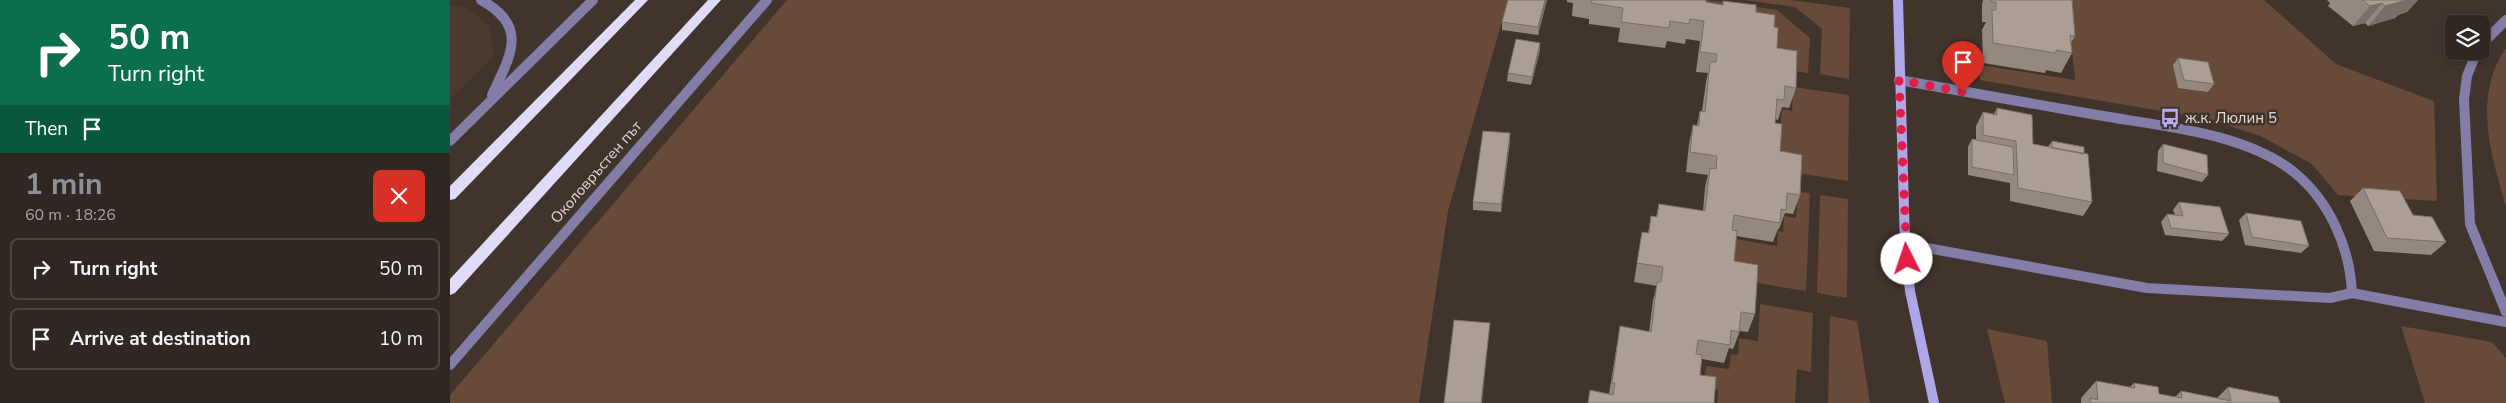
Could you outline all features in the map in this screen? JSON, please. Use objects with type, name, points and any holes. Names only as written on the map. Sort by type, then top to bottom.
[{"type":"highway","points":[[450,195],[642,0]]},
{"type":"highway","name":"Околовръстен път","points":[[450,289],[715,0]]},
{"type":"main road","points":[[1898,0],[1899,80],[1906,244],[1910,291],[1934,403]]},
{"type":"street","points":[[481,0],[505,14],[512,31],[511,55],[489,102]]},
{"type":"street","points":[[450,141],[593,0]]},
{"type":"street","name":"Околовръстен път","points":[[450,365],[767,0]]},
{"type":"street","points":[[2490,35],[2506,20]]},
{"type":"street","points":[[2473,60],[2467,76],[2464,99],[2470,224],[2506,312]]},
{"type":"street","points":[[1899,80],[2208,135],[2253,150],[2295,173],[2327,210],[2353,275],[2352,293]]},
{"type":"street","points":[[1906,244],[2147,288],[2330,298],[2352,293],[2506,322]]},
{"type":"shaded area","points":[[787,0],[1508,0],[1448,211],[1419,403],[450,403],[450,395]]},
{"type":"shaded area","points":[[1707,0],[1777,10],[1810,38],[1808,73],[1773,68],[1705,21]]},
{"type":"shaded area","points":[[1744,0],[1791,0],[1850,8],[1849,79],[1820,74],[1822,29],[1795,7]]},
{"type":"shaded area","points":[[2067,0],[2264,0],[2336,64],[2434,101],[2437,201],[2338,195],[2312,164],[2260,136],[2208,119],[1980,80],[1979,65],[2075,80]]},
{"type":"shaded area","points":[[450,5],[466,7],[489,26],[494,55],[450,99]]},
{"type":"shaded area","points":[[2506,48],[2506,207],[2490,147],[2487,106],[2490,86],[2496,67]]},
{"type":"shaded area","points":[[1793,87],[1849,95],[1848,181],[1778,170],[1782,109],[1792,111]]},
{"type":"shaded area","points":[[1798,192],[1810,193],[1806,291],[1732,279],[1735,239],[1777,246],[1778,231],[1783,232],[1784,216],[1796,218]]},
{"type":"shaded area","points":[[1820,195],[1848,199],[1847,298],[1817,293]]},
{"type":"shaded area","points":[[1760,304],[1813,313],[1811,372],[1797,369],[1795,403],[1717,403],[1718,390],[1704,387],[1706,366],[1729,369],[1731,354],[1738,355],[1739,338],[1758,341]]},
{"type":"shaded area","points":[[1830,316],[1857,321],[1870,403],[1828,403]]},
{"type":"shaded area","points":[[2401,326],[2492,342],[2506,358],[2506,403],[2425,403]]},
{"type":"shaded area","points":[[1987,329],[2047,341],[2052,403],[2005,403]]},
{"type":"building","points":[[1508,0],[1545,0],[1538,27],[1502,22]]},
{"type":"building","points":[[1592,0],[1706,0],[1706,2],[1723,5],[1723,1],[1756,5],[1756,12],[1775,15],[1774,27],[1778,28],[1777,48],[1797,51],[1796,88],[1785,86],[1784,100],[1777,99],[1775,123],[1782,124],[1780,151],[1802,155],[1800,195],[1787,193],[1786,210],[1781,209],[1780,223],[1734,215],[1732,230],[1737,231],[1734,261],[1758,265],[1755,314],[1741,312],[1739,332],[1731,330],[1730,345],[1698,340],[1696,354],[1702,355],[1700,375],[1716,377],[1714,403],[1588,403],[1590,390],[1613,395],[1615,383],[1612,383],[1620,326],[1651,332],[1657,282],[1661,282],[1663,267],[1637,263],[1642,232],[1649,233],[1651,216],[1657,217],[1659,204],[1705,211],[1710,168],[1716,169],[1717,156],[1690,152],[1693,125],[1699,126],[1700,111],[1705,112],[1710,62],[1716,62],[1717,54],[1700,52],[1704,21],[1690,19],[1689,24],[1670,21],[1669,28],[1621,22],[1623,8],[1591,3]]},
{"type":"building","points":[[1991,0],[2072,0],[2075,36],[2070,35],[2072,53],[2056,50],[2056,53],[1993,43],[1992,10],[1996,10],[1996,2],[1991,2]]},
{"type":"building","points":[[2362,0],[2406,0],[2385,6],[2382,3],[2370,6]]},
{"type":"building","points":[[1516,39],[1540,43],[1532,77],[1508,73]]},
{"type":"building","points":[[2178,58],[2208,62],[2214,84],[2184,80]]},
{"type":"building","points":[[1997,108],[2032,115],[2033,144],[2088,154],[2092,202],[2018,188],[2016,141],[1983,135],[1983,112],[1997,115]]},
{"type":"building","points":[[1483,131],[1510,133],[1501,204],[1473,202]]},
{"type":"building","points":[[1972,139],[2013,147],[2014,175],[1972,167]]},
{"type":"building","points":[[2052,141],[2084,147],[2084,154],[2052,148]]},
{"type":"building","points":[[2163,144],[2207,155],[2208,175],[2163,163]]},
{"type":"building","points":[[2363,188],[2400,191],[2413,215],[2432,217],[2446,242],[2387,238]]},
{"type":"building","points":[[2179,202],[2220,207],[2229,234],[2171,228],[2167,214],[2183,216]]},
{"type":"building","points":[[2246,213],[2301,221],[2309,246],[2252,237]]},
{"type":"building","points":[[1454,320],[1490,323],[1481,403],[1444,403]]},
{"type":"building","points":[[2096,381],[2135,388],[2134,383],[2158,387],[2159,394],[2182,398],[2181,391],[2231,401],[2228,387],[2278,397],[2280,403],[2091,403],[2090,398],[2098,400]]},
{"type":"place","name":"ж.к. Люлин 5","points":[[2170,118]]},
{"type":"route","points":[[1907,259],[1899,80],[1963,92]]}]
